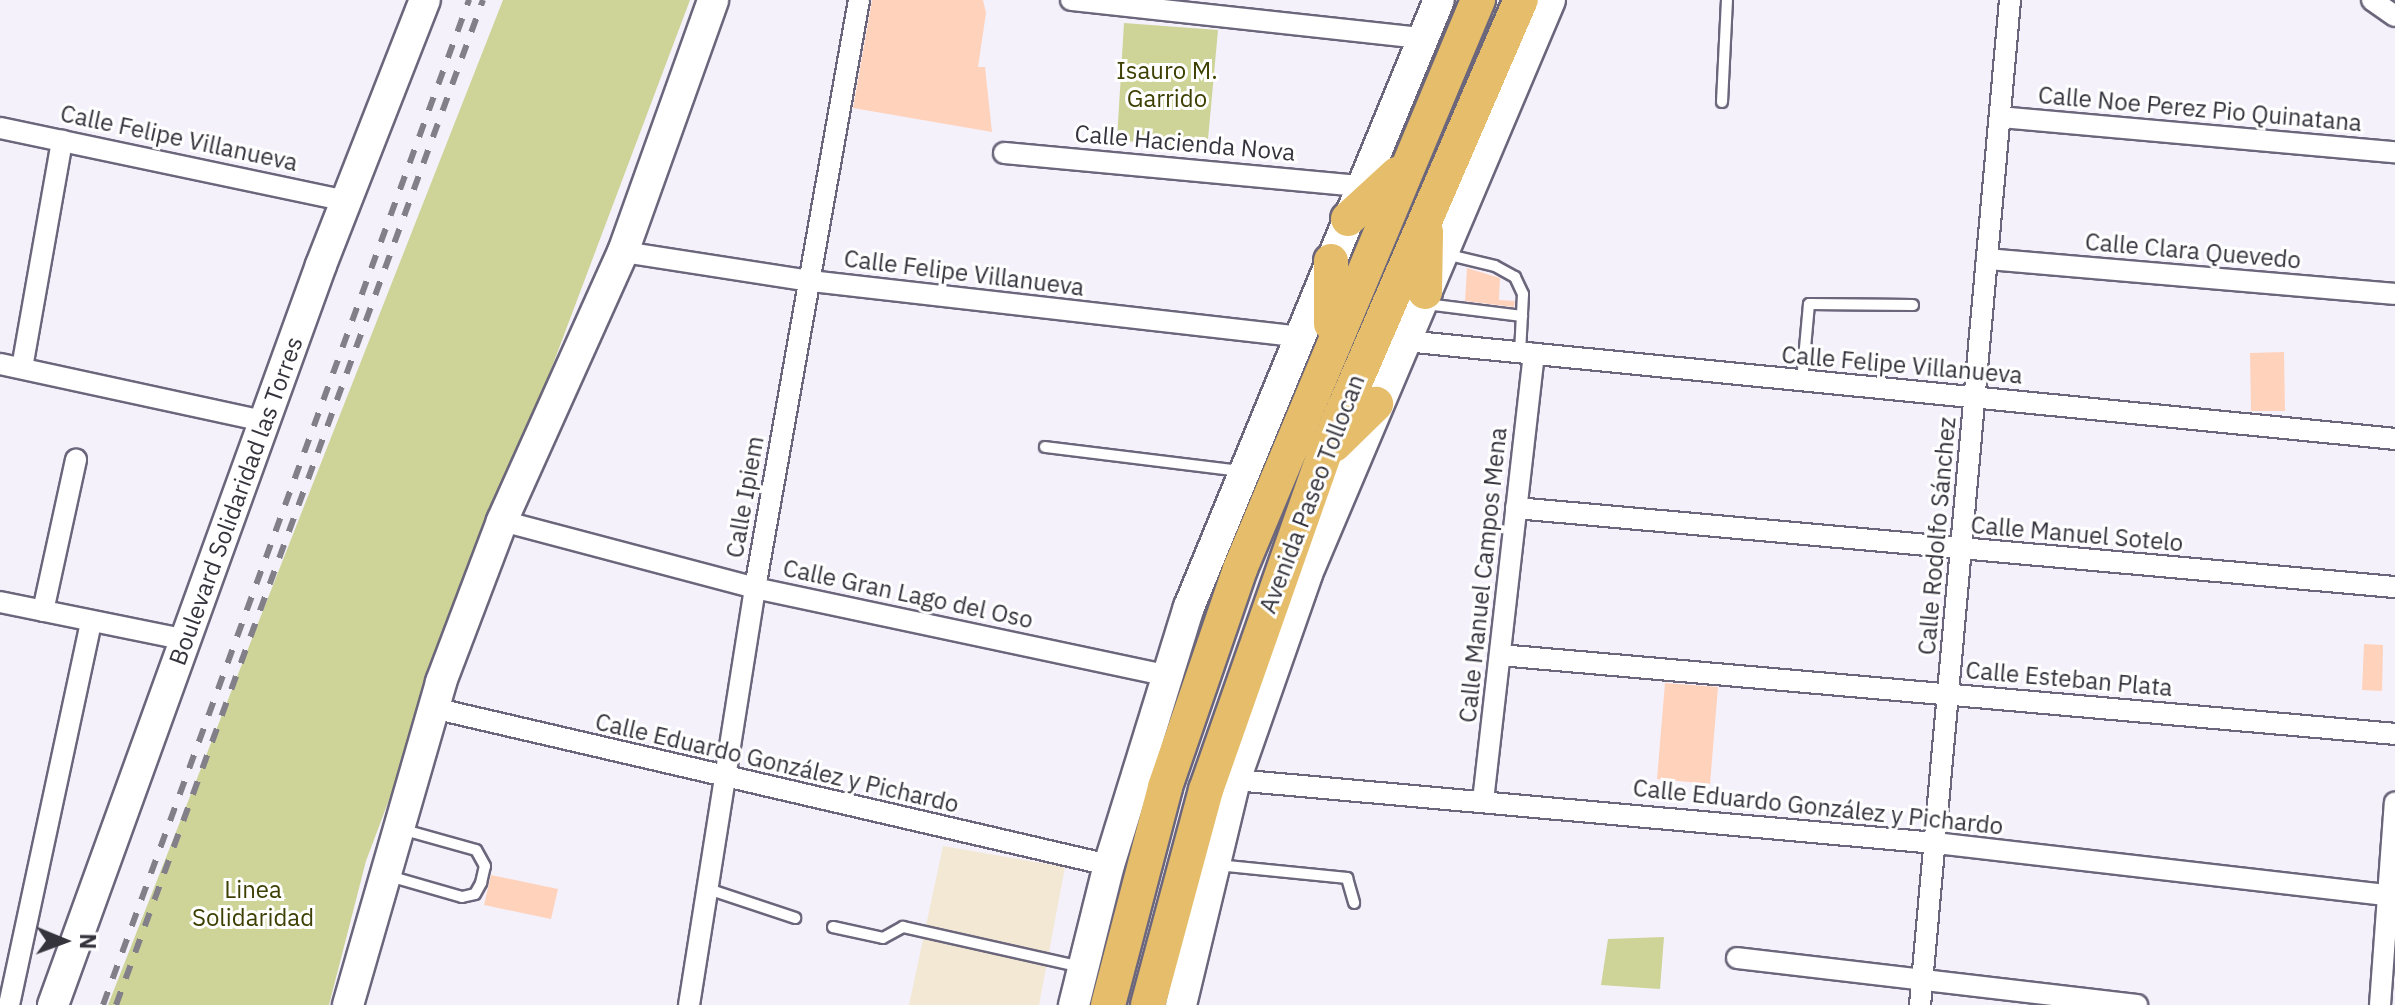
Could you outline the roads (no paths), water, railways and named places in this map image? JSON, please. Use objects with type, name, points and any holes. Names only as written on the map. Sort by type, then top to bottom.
[{"type":"highway","name":"Avenida Paseo Tollocan","points":[[1108,1005],[1165,787],[1316,340],[1404,169],[1478,0]]},
{"type":"highway","name":"Avenida Paseo Tollocan","points":[[1148,1005],[1206,790],[1323,457],[1521,0]]},
{"type":"highway","points":[[1348,219],[1404,169]]},
{"type":"highway","points":[[1423,297],[1426,217]]},
{"type":"highway","points":[[1316,340],[1331,261]]},
{"type":"highway","points":[[1323,457],[1376,404]]},
{"type":"main road","name":"Boulevard Solidaridad las Torres","points":[[53,1005],[264,421],[425,0]]},
{"type":"main road","points":[[348,1005],[396,827],[433,708],[502,521],[623,252],[713,0]]},
{"type":"main road","points":[[1331,261],[1439,0]]},
{"type":"main road","name":"Avenida Paseo Tollocan","points":[[1181,1005],[1235,780],[1307,574],[1376,404],[1550,0]]},
{"type":"main road","name":"Avenida Paseo Tollocan","points":[[1074,1005],[1109,865],[1166,675],[1242,472],[1316,340]]},
{"type":"street","name":"Calle Ipiem","points":[[689,1005],[755,588],[859,0]]},
{"type":"street","points":[[1071,0],[1422,38]]},
{"type":"street","name":"Calle Rodolfo Sánchez","points":[[1920,1005],[2010,0]]},
{"type":"street","points":[[2372,0],[2395,16]]},
{"type":"street","name":"Calle Noe Perez Pio Quinatana","points":[[2000,117],[2395,152]]},
{"type":"street","name":"Calle Felipe Villanueva","points":[[0,128],[346,201]]},
{"type":"street","points":[[22,368],[62,140]]},
{"type":"street","name":"Calle Hacienda Nova","points":[[1004,153],[1362,186]]},
{"type":"street","name":"Calle Felipe Villanueva","points":[[623,252],[811,281],[1316,340]]},
{"type":"street","name":"Calle Clara Quevedo","points":[[1987,259],[2395,294]]},
{"type":"street","name":"Calle Felipe Villanueva","points":[[1405,341],[1802,383],[2395,439]]},
{"type":"street","name":"Calle Manuel Campos Mena","points":[[1483,801],[1516,508],[1527,354]]},
{"type":"street","points":[[0,364],[264,421]]},
{"type":"street","points":[[43,611],[76,460]]},
{"type":"street","name":"Calle Manuel Sotelo","points":[[1516,508],[2395,587]]},
{"type":"street","name":"Calle Gran Lago del Oso","points":[[502,521],[755,588],[1166,675]]},
{"type":"street","points":[[0,602],[186,640]]},
{"type":"street","points":[[9,1005],[91,622]]},
{"type":"street","name":"Calle Esteban Plata","points":[[1500,655],[2395,734]]},
{"type":"street","name":"Calle Eduardo González y Pichardo","points":[[433,708],[726,780],[1109,865]]},
{"type":"street","name":"Calle Eduardo González y Pichardo","points":[[1235,780],[1936,843],[2392,895]]},
{"type":"street","points":[[2380,1005],[2392,895],[2395,803]]},
{"type":"street","points":[[1737,958],[2137,1005]]},
{"type":"lane","points":[[1722,102],[1727,0]]},
{"type":"lane","points":[[1443,253],[1495,266],[1515,277],[1523,294],[1522,316],[1527,354]]},
{"type":"lane","points":[[1423,297],[1522,316]]},
{"type":"lane","points":[[1802,383],[1809,304],[1913,305]]},
{"type":"lane","points":[[1045,447],[1242,472]]},
{"type":"lane","points":[[383,874],[462,897],[475,894],[481,883],[485,866],[476,850],[396,827]]},
{"type":"lane","points":[[1215,865],[1347,878],[1354,903]]},
{"type":"lane","points":[[708,889],[795,918]]},
{"type":"lane","points":[[833,927],[883,938],[903,927],[1084,968]]},
{"type":"railway","points":[[103,1005],[469,0]]},
{"type":"railway","points":[[116,1005],[483,0]]},
{"type":"park label","name":"Isauro M. Garrido","points":[[1167,85]]},
{"type":"park label","name":"Linea Solidaridad","points":[[253,904]]}]
